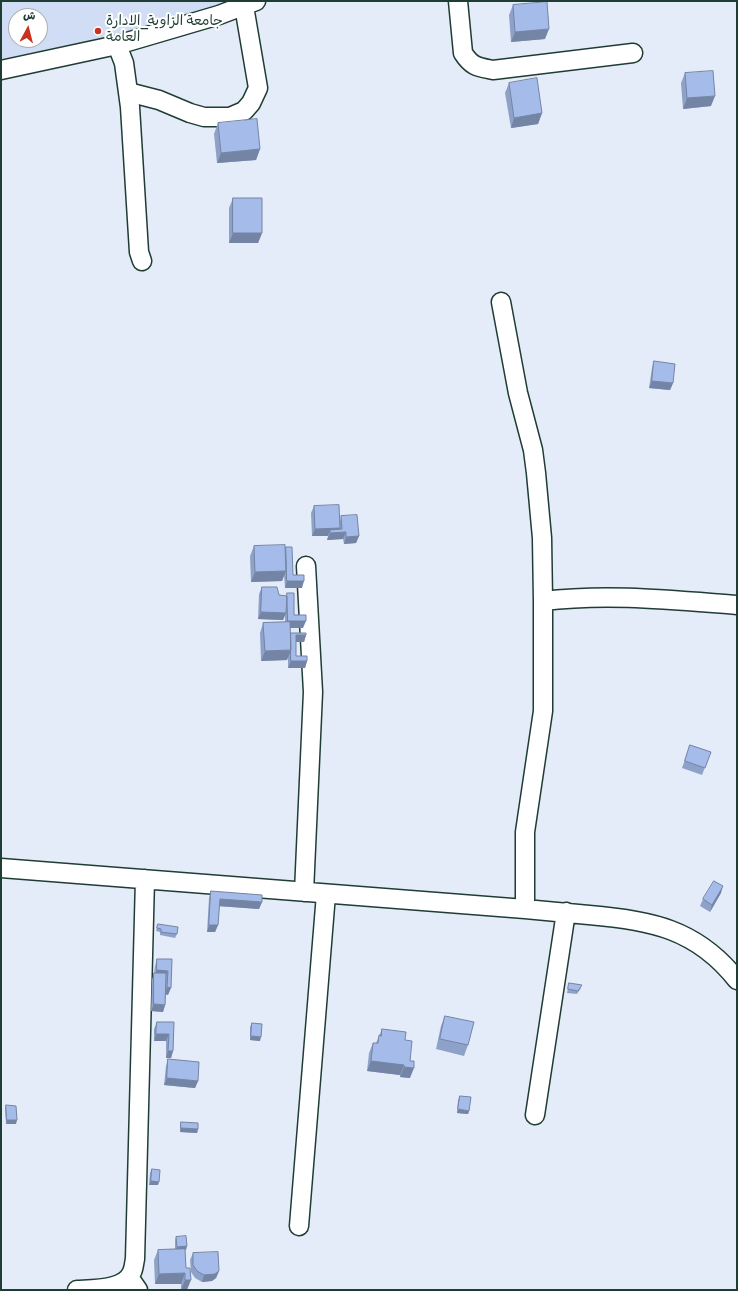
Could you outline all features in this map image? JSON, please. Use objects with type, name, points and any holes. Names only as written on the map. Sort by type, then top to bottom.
[{"type":"street","points":[[458,1],[463,53],[467,59],[477,67],[494,70],[633,53]]},
{"type":"street","points":[[1,70],[116,45],[219,15],[250,3],[258,88],[252,103],[244,112],[230,117],[204,117],[190,113],[159,100],[128,92]]},
{"type":"street","points":[[116,45],[124,63],[128,92],[139,252],[142,261]]},
{"type":"street","points":[[501,302],[518,393],[533,450],[542,538],[544,601],[543,711],[525,832],[525,909]]},
{"type":"street","points":[[304,892],[313,692],[306,566]]},
{"type":"street","points":[[544,601],[575,598],[635,597],[737,605]]},
{"type":"street","points":[[1,868],[566,912],[641,921],[671,930],[699,945],[724,965],[737,980]]},
{"type":"street","points":[[78,1290],[100,1289],[126,1285],[132,1272],[135,1259],[145,880]]},
{"type":"street","points":[[299,1226],[326,894]]},
{"type":"street","points":[[535,1115],[566,912]]},
{"type":"shaded area","name":"جامعة الزاوية_الادارة العامة","points":[[1,1],[246,1],[193,21],[1,67]]},
{"type":"building","points":[[547,2],[549,29],[515,32],[513,5]]},
{"type":"building","points":[[713,71],[715,96],[687,98],[685,73]]},
{"type":"building","points":[[537,78],[542,113],[514,118],[509,83]]},
{"type":"building","points":[[257,119],[260,149],[221,153],[218,123]]},
{"type":"building","points":[[233,198],[262,198],[262,233],[233,233]]},
{"type":"building","points":[[654,361],[675,364],[673,383],[652,381]]},
{"type":"building","points":[[339,505],[340,528],[315,529],[314,506]]},
{"type":"building","points":[[357,515],[359,536],[346,537],[346,532],[330,533],[330,530],[342,529],[341,516]]},
{"type":"building","points":[[285,545],[286,571],[255,572],[254,546]]},
{"type":"building","points":[[286,547],[292,547],[293,575],[304,575],[304,581],[287,581]]},
{"type":"building","points":[[262,587],[277,587],[279,595],[287,596],[286,613],[261,612]]},
{"type":"building","points":[[287,593],[294,593],[294,615],[306,615],[306,621],[288,621]]},
{"type":"building","points":[[290,622],[291,650],[265,651],[263,623]]},
{"type":"building","points":[[291,633],[306,633],[306,635],[296,635],[296,656],[307,656],[307,661],[291,661]]},
{"type":"building","points":[[690,745],[711,752],[705,768],[685,761]]},
{"type":"building","points":[[714,881],[723,886],[712,905],[703,899]]},
{"type":"building","points":[[211,891],[262,895],[262,902],[220,899],[218,925],[209,925]]},
{"type":"building","points":[[158,924],[178,927],[177,934],[161,932],[161,929],[157,928]]},
{"type":"building","points":[[157,959],[172,959],[171,988],[167,987],[168,971],[157,970]]},
{"type":"building","points":[[154,973],[166,973],[165,1005],[154,1004]]},
{"type":"building","points":[[569,983],[582,985],[578,991],[568,989]]},
{"type":"building","points":[[445,1016],[474,1022],[468,1045],[440,1039]]},
{"type":"building","points":[[157,1022],[174,1022],[173,1051],[168,1051],[169,1034],[156,1034]]},
{"type":"building","points":[[252,1023],[262,1024],[261,1037],[251,1036]]},
{"type":"building","points":[[382,1029],[406,1032],[405,1040],[412,1041],[410,1061],[414,1061],[414,1068],[404,1067],[404,1065],[371,1061],[373,1043],[378,1043],[379,1035],[381,1036]]},
{"type":"building","points":[[168,1059],[199,1062],[198,1081],[167,1078]]},
{"type":"building","points":[[460,1096],[471,1097],[469,1111],[458,1109]]},
{"type":"building","points":[[6,1105],[16,1106],[17,1120],[7,1120]]},
{"type":"building","points":[[181,1122],[198,1123],[198,1129],[181,1128]]},
{"type":"building","points":[[152,1169],[160,1170],[159,1182],[151,1181]]},
{"type":"building","points":[[186,1236],[187,1246],[177,1247],[176,1237]]},
{"type":"building","points":[[185,1249],[186,1268],[190,1268],[191,1280],[185,1280],[185,1273],[159,1274],[158,1250]]},
{"type":"building","points":[[218,1252],[219,1271],[215,1274],[204,1275],[197,1271],[193,1265],[193,1253]]},
{"type":"place","name":"جامعة الزاوية_الادارة العامة","points":[[98,31]]}]
